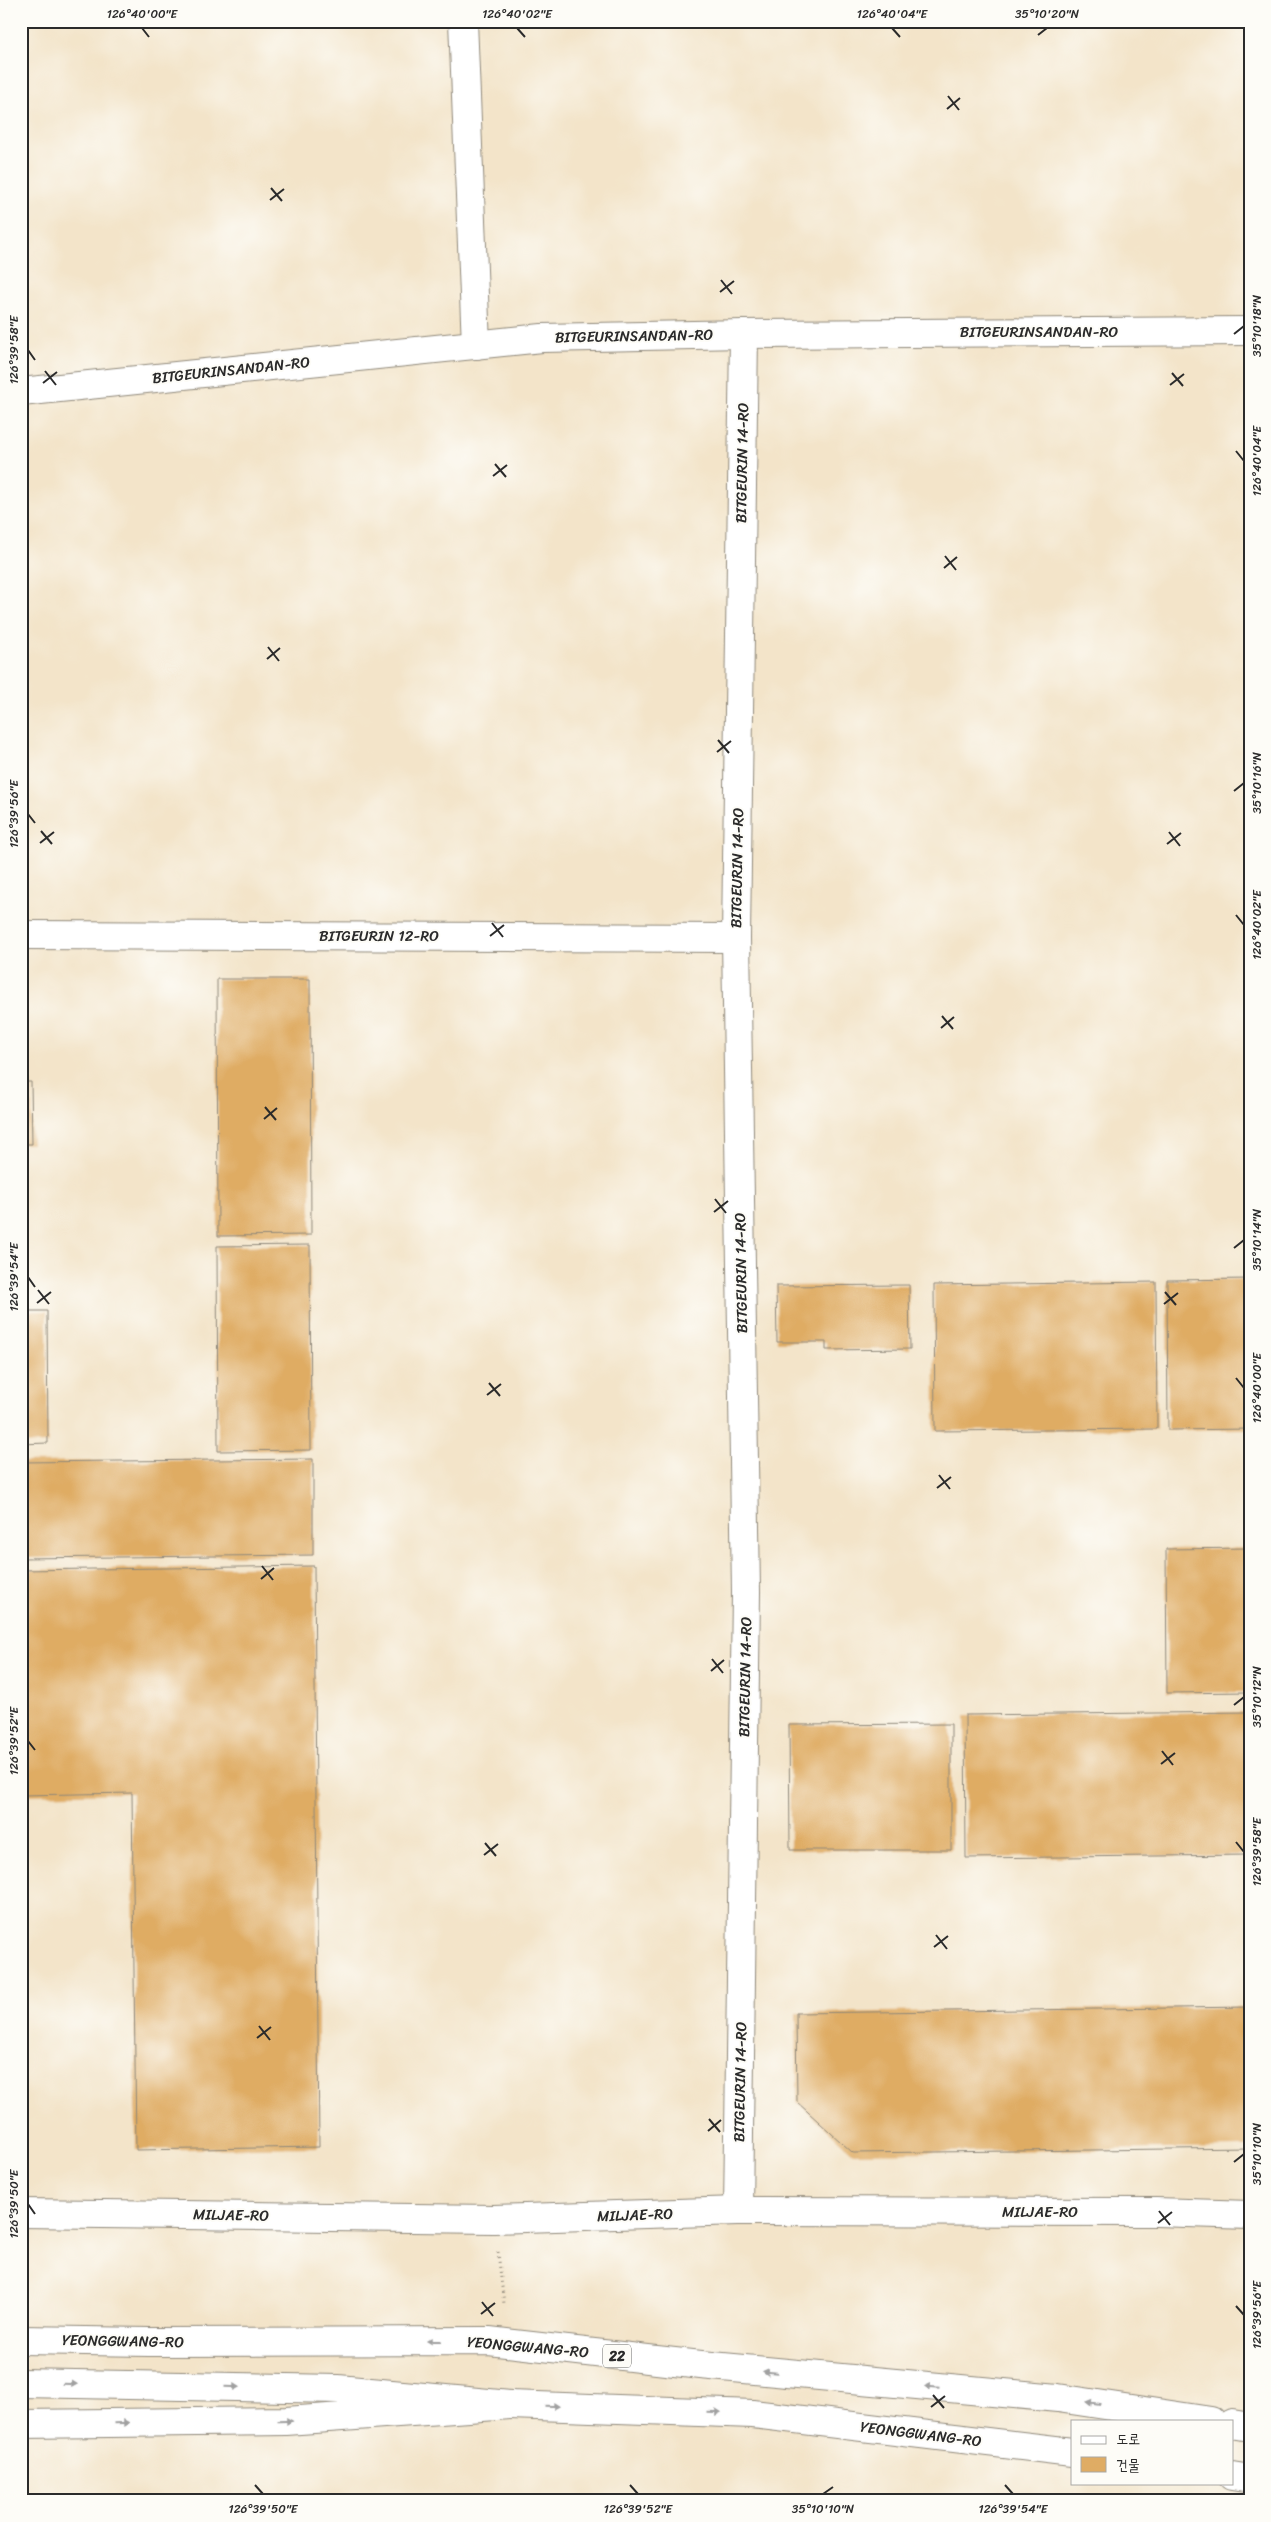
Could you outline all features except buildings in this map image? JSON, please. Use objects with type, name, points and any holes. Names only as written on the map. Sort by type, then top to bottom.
[{"type":"main road","points":[[463,21],[476,345]]},
{"type":"main road","name":"BITGEURINSANDAN-RO","points":[[21,392],[542,338],[744,334],[1250,331]]},
{"type":"main road","name":"BITGEURIN 14-RO","points":[[738,2212],[746,1592],[736,938],[744,334]]},
{"type":"main road","name":"BITGEURIN 12-RO","points":[[21,935],[736,938]]},
{"type":"main road","name":"MILJAE-RO","points":[[21,2212],[494,2219],[738,2212],[1156,2212],[1250,2214]]},
{"type":"main road","name":"YEONGGWANG-RO","points":[[21,2340],[149,2342],[489,2341],[702,2366],[1058,2398],[1204,2420]]},
{"type":"main road","name":"YEONGGWANG-RO","points":[[21,2383],[338,2389],[510,2405],[753,2414],[1071,2452]]},
{"type":"main road","points":[[21,2424],[286,2421],[510,2405]]},
{"type":"main road","points":[[1234,2424],[1250,2426]]},
{"type":"main road","points":[[1234,2476],[1250,2479]]},
{"type":"path","points":[[494,2219],[504,2304]]}]
